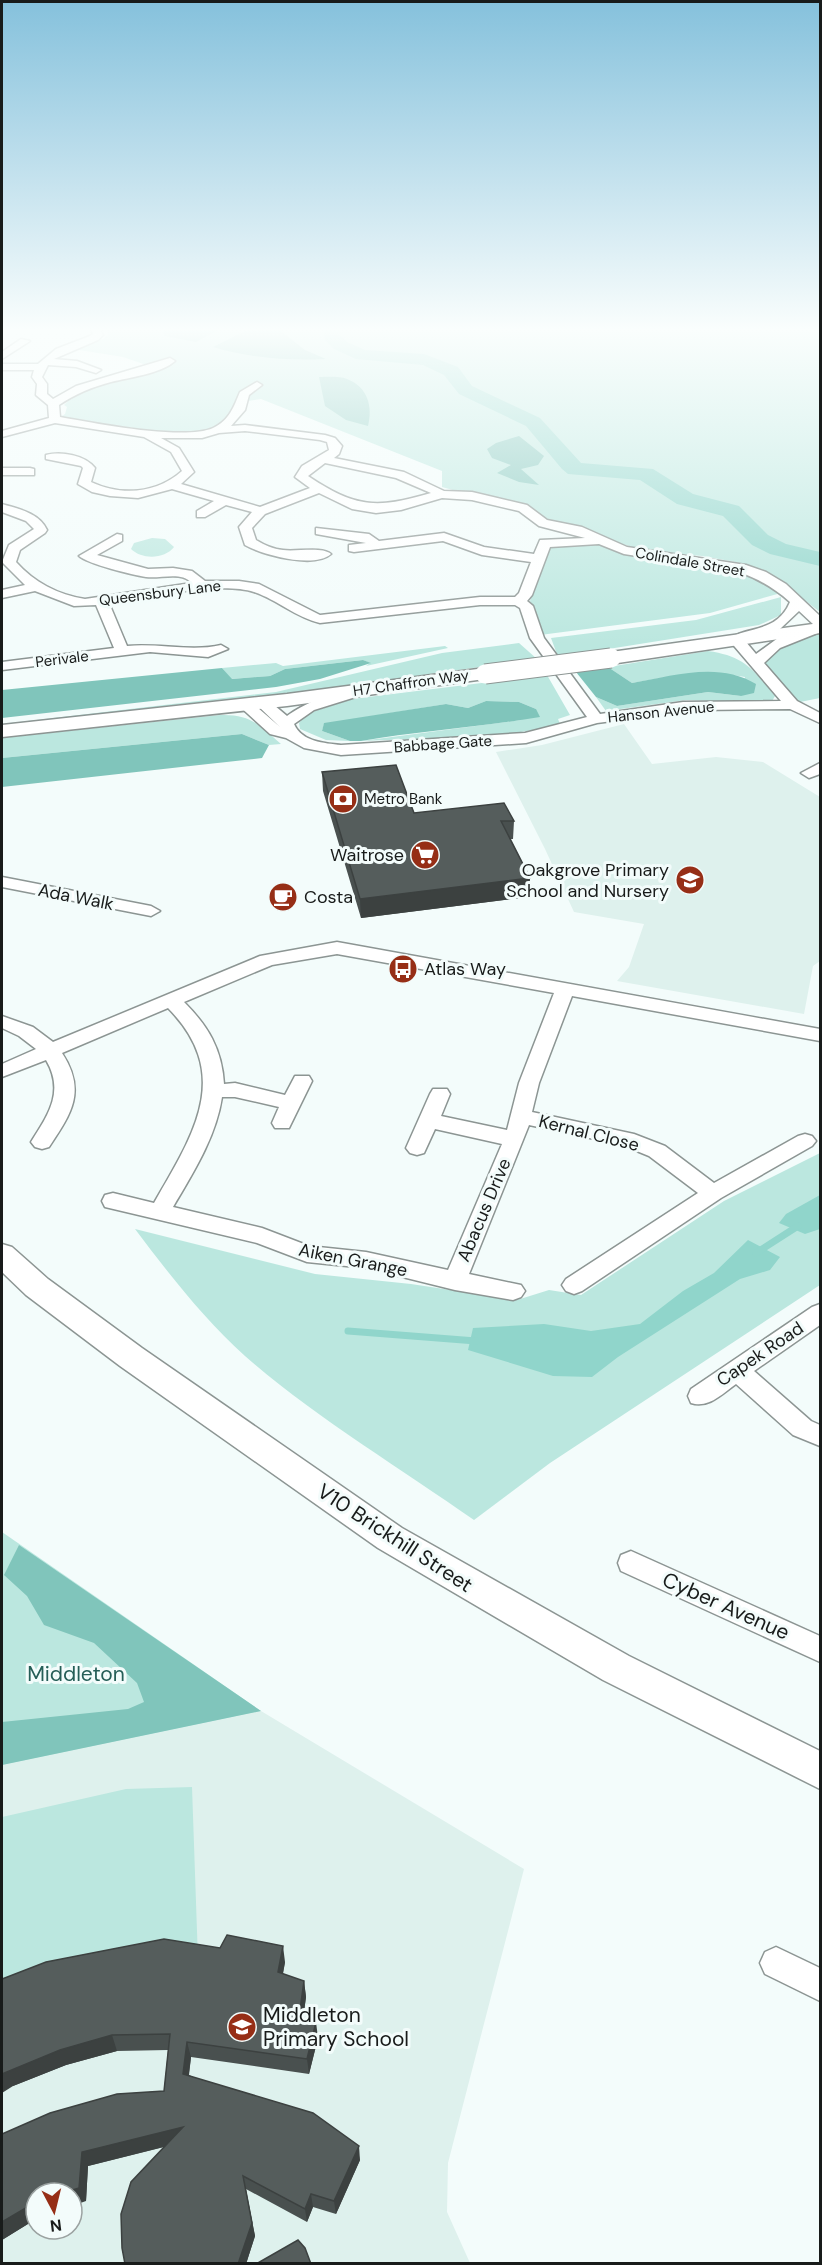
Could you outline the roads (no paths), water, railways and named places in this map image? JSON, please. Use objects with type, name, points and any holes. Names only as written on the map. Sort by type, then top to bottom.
[{"type":"street","points":[[146,434],[202,435]]},
{"type":"street","points":[[50,458],[61,457],[85,464],[89,468],[84,484],[109,493],[139,495],[171,485],[188,472],[175,450],[146,434]]},
{"type":"street","points":[[175,450],[206,434]]},
{"type":"street","points":[[286,434],[331,440],[336,446],[334,452],[325,459]]},
{"type":"street","points":[[325,459],[352,468],[388,471],[424,482],[441,494]]},
{"type":"street","name":"Colindale Street","points":[[325,459],[306,469],[301,477],[319,489],[356,506],[376,509],[400,506],[441,494],[472,496],[523,508],[543,523],[578,530],[600,541],[637,554],[691,559],[741,568],[773,581],[820,627]]},
{"type":"street","points":[[2,472],[32,471]]},
{"type":"street","points":[[171,485],[197,490],[224,501],[261,511]]},
{"type":"street","points":[[319,489],[261,511],[245,527],[253,550],[298,557],[324,554]]},
{"type":"street","points":[[201,514],[224,501]]},
{"type":"street","name":"Queensbury Lane","points":[[2,508],[33,519],[39,524],[40,530],[14,548],[5,562],[57,599],[85,603],[225,584],[253,586],[297,613],[320,619],[480,601],[518,601]]},
{"type":"street","points":[[543,523],[537,528],[536,533],[545,543]]},
{"type":"street","points":[[321,531],[369,538],[375,545]]},
{"type":"street","points":[[354,548],[444,537],[482,551],[538,559]]},
{"type":"street","points":[[117,538],[86,556],[148,573],[173,572],[192,575],[203,587]]},
{"type":"street","points":[[545,543],[600,541]]},
{"type":"street","points":[[518,601],[525,595],[545,543]]},
{"type":"street","points":[[2,594],[38,586]]},
{"type":"street","points":[[100,600],[123,651]]},
{"type":"street","name":"Hanson Avenue","points":[[518,601],[526,606],[532,627],[596,719],[672,707],[716,704],[760,707],[792,704]]},
{"type":"street","points":[[797,602],[794,612],[782,623],[738,640],[792,704],[820,719]]},
{"type":"street","points":[[756,664],[762,655],[776,644],[820,627]]},
{"type":"street","name":"H7 Chaffron Way","points":[[2,731],[254,704],[611,658],[820,627]]},
{"type":"street","name":"Perivale","points":[[2,666],[150,648],[214,654]]},
{"type":"street","points":[[288,729],[309,707],[363,690]]},
{"type":"street","name":"Babbage Gate","points":[[254,704],[275,731],[288,729],[310,745],[341,750],[526,738],[596,719]]},
{"type":"street","name":"Ada Walk","points":[[2,882],[151,911]]},
{"type":"street","points":[[2,1071],[267,960],[337,948],[820,1035]]},
{"type":"street","name":"Abacus Drive","points":[[454,1281],[478,1219],[491,1199],[514,1139],[522,1117],[529,1083],[565,989]]},
{"type":"street","points":[[160,1211],[202,1136],[214,1091],[213,1065],[206,1043],[194,1022],[171,1000]]},
{"type":"street","points":[[2,1022],[35,1036],[64,1073],[65,1097],[56,1120],[42,1142]]},
{"type":"street","points":[[282,1123],[302,1081]]},
{"type":"street","points":[[214,1091],[235,1090],[290,1103]]},
{"type":"street","points":[[417,1148],[440,1094]]},
{"type":"street","name":"Kernal Close","points":[[522,1117],[627,1138],[657,1151],[713,1193]]},
{"type":"street","name":"Abacus Drive","points":[[429,1121],[514,1139]]},
{"type":"street","points":[[574,1285],[713,1193],[805,1141]]},
{"type":"street","name":"Aiken Grange","points":[[113,1202],[262,1236],[307,1254],[366,1260],[454,1281],[513,1291]]},
{"type":"street","name":"V10 Brickhill Street","points":[[2,1255],[37,1287],[216,1419],[390,1538],[505,1607],[657,1690],[820,1771]]},
{"type":"street","name":"Capek Road","points":[[700,1396],[820,1313]]},
{"type":"street","points":[[737,1371],[801,1428],[820,1436]]},
{"type":"street","name":"Cyber Avenue","points":[[631,1563],[820,1649]]},
{"type":"street","points":[[776,1963],[820,1985]]},
{"type":"waterway","points":[[544,434],[569,465],[576,469],[645,474],[685,499],[731,511],[760,540],[778,549],[820,559]]},
{"type":"waterway","points":[[756,1253],[798,1226]]},
{"type":"waterway","points":[[348,1331],[476,1341]]},
{"type":"place","name":"Metro Bank","points":[[343,799]]},
{"type":"place","name":"Waitrose","points":[[425,855]]},
{"type":"place","name":"Oakgrove Primary School and Nursery","points":[[690,880]]},
{"type":"place","name":"Costa","points":[[283,897]]},
{"type":"place","name":"Atlas Way","points":[[403,969]]},
{"type":"place","name":"Middleton Primary School","points":[[242,2027]]},
{"type":"park label","name":"Middleton","points":[[76,1674]]}]
